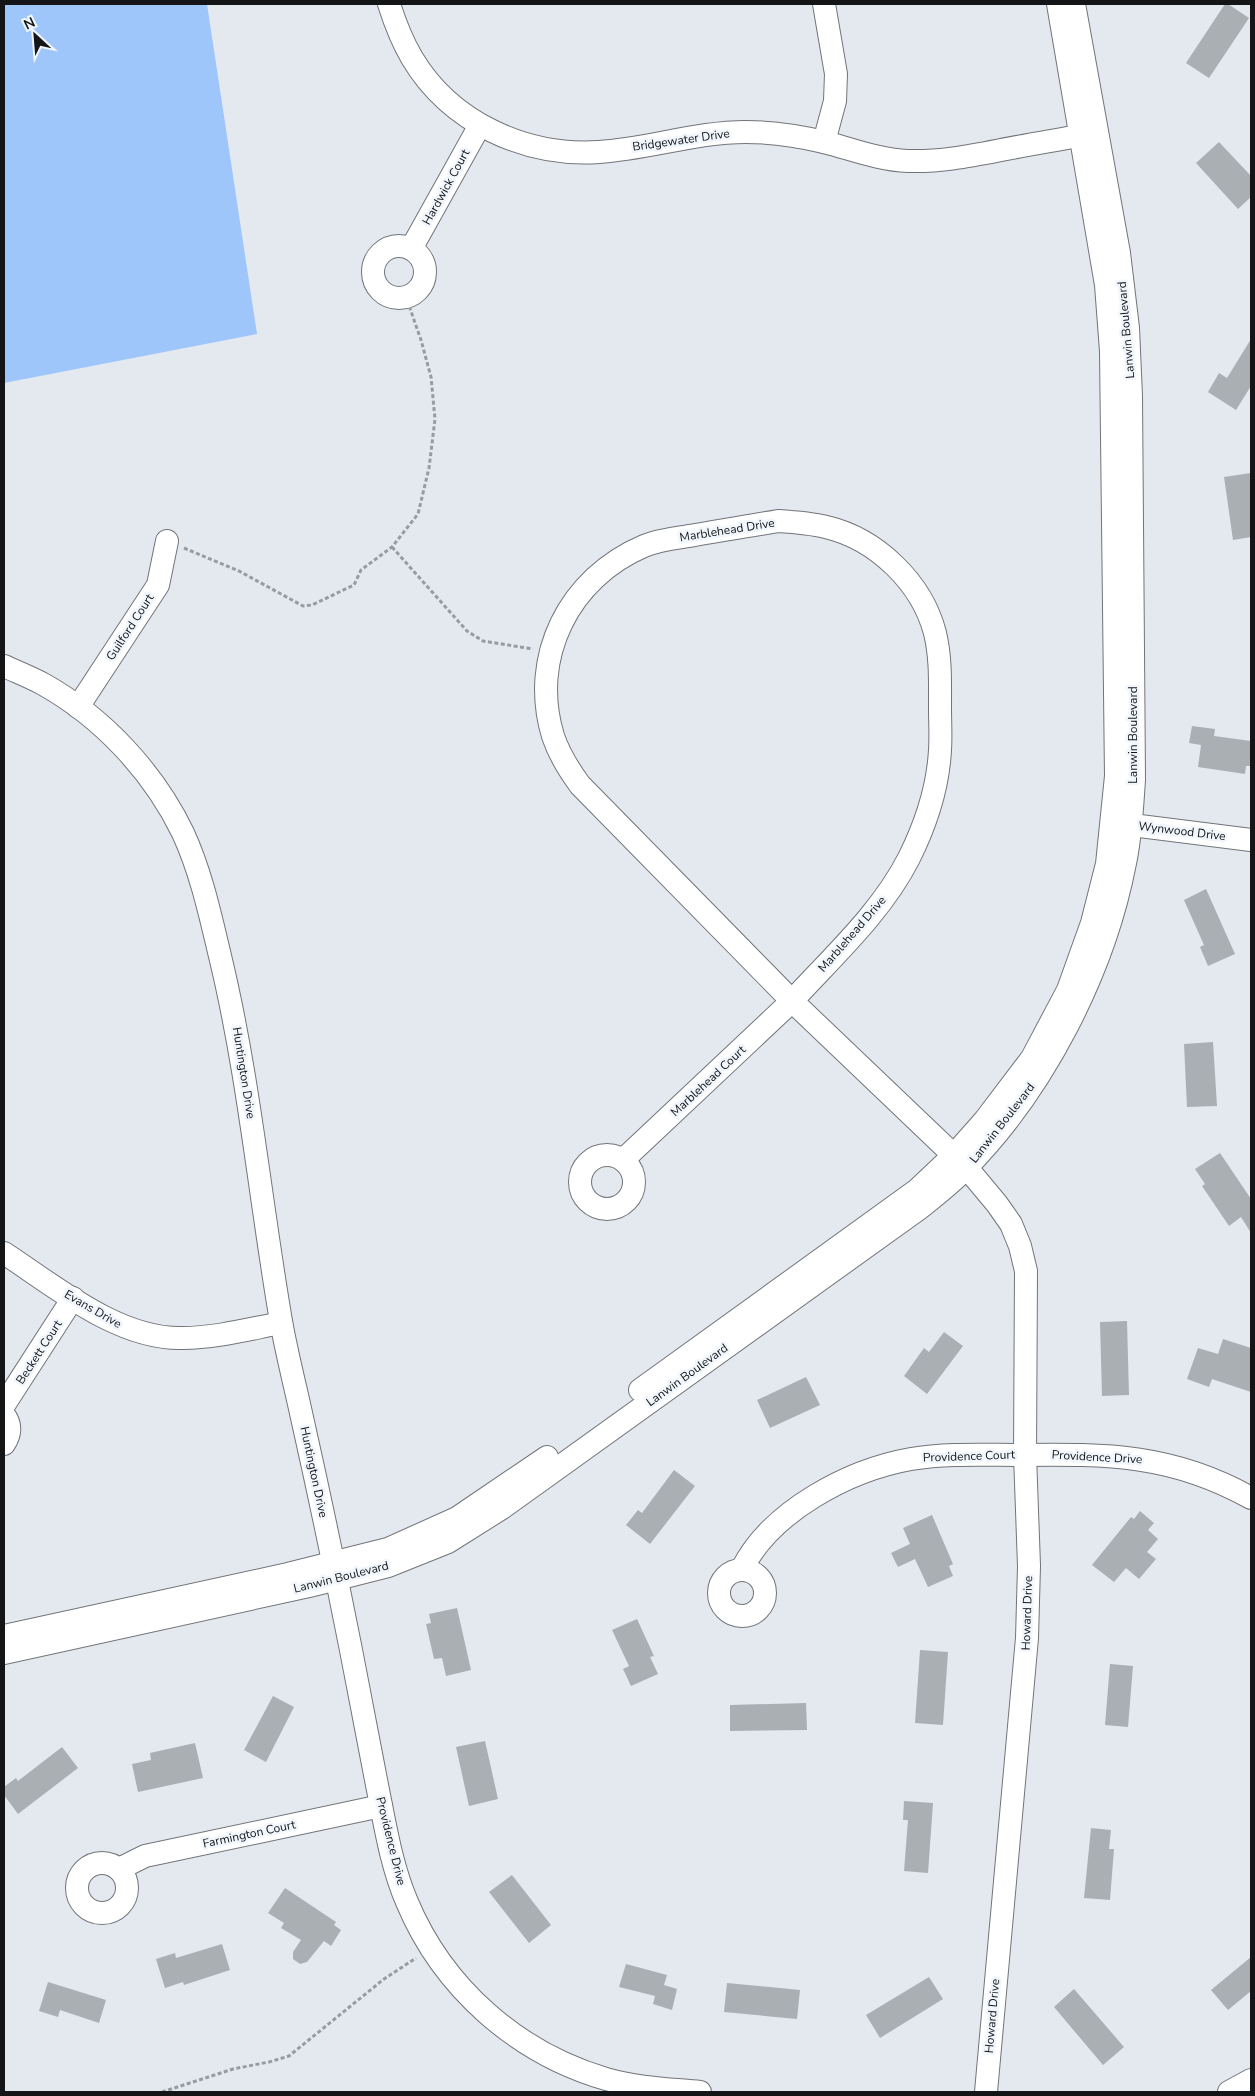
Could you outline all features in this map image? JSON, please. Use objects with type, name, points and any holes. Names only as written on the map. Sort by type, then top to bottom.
[{"type":"street","name":"Bridgewater Drive","points":[[389,4],[398,31],[412,59],[426,78],[456,108],[480,125],[507,138],[537,148],[568,152],[599,152],[714,133],[731,133],[791,135],[824,142],[872,156],[907,161],[938,161],[1089,134]]},
{"type":"street","points":[[824,4],[836,74],[835,102],[824,142]]},
{"type":"street","name":"Lanwin Boulevard","points":[[4,1653],[335,1571],[457,1518],[529,1470],[917,1190],[960,1162],[996,1134],[1042,1071],[1072,1019],[1096,964],[1114,911],[1125,863],[1122,824],[1134,770],[1128,328],[1119,253],[1058,4]]},
{"type":"street","name":"Lanwin Boulevard","points":[[1074,4],[1089,134]]},
{"type":"street","name":"Hardwick Court","points":[[411,249],[480,125]]},
{"type":"street","points":[[394,246],[411,249],[422,260],[425,268],[424,280],[415,293],[406,297],[397,298],[382,293],[376,286],[372,270],[378,256],[394,246]]},
{"type":"street","name":"Marblehead Drive","points":[[792,1001],[876,910],[890,891],[909,858],[922,828],[934,787],[940,750],[940,658],[934,632],[924,607],[910,584],[895,566],[874,548],[848,534],[828,527],[804,522],[778,521],[666,540],[645,546],[618,558],[601,571],[584,588],[570,607],[558,628],[550,651],[546,684],[547,711],[553,737],[565,764],[580,785],[792,1001],[960,1162]]},
{"type":"street","name":"Guilford Court","points":[[78,707],[158,585],[167,541]]},
{"type":"street","name":"Huntington Drive","points":[[4,666],[43,684],[78,707],[109,733],[138,763],[162,796],[182,832],[198,870],[234,1012],[256,1147],[281,1323],[335,1571]]},
{"type":"street","name":"Wynwood Drive","points":[[1122,824],[1251,840]]},
{"type":"street","name":"Marblehead Court","points":[[623,1160],[792,1001]]},
{"type":"street","name":"Howard Drive","points":[[960,1162],[997,1204],[1011,1224],[1020,1246],[1026,1271],[1025,1455],[1029,1566],[1027,1638],[986,2092]]},
{"type":"street","name":"Evans Drive","points":[[4,1253],[109,1320],[135,1331],[157,1336],[182,1338],[210,1336],[281,1323]]},
{"type":"street","name":"Beckett Court","points":[[4,1405],[73,1298]]},
{"type":"street","points":[[4,1415],[10,1427],[4,1444]]},
{"type":"street","name":"Providence Court","points":[[742,1569],[760,1540],[786,1516],[814,1497],[852,1477],[910,1459],[944,1455],[1025,1455]]},
{"type":"street","name":"Providence Drive","points":[[1025,1455],[1122,1456],[1156,1461],[1194,1472],[1231,1487],[1251,1498]]},
{"type":"street","name":"Lanwin Boulevard","points":[[4,1636],[335,1571]]},
{"type":"street","name":"Providence Drive","points":[[335,1571],[394,1866],[406,1901],[423,1935],[443,1966],[467,1995],[499,2024],[534,2048],[572,2067],[608,2080],[639,2086],[700,2092]]},
{"type":"street","name":"Farmington Court","points":[[119,1869],[145,1856],[381,1806]]},
{"type":"street","points":[[1229,2092],[1251,2080]]},
{"type":"path","points":[[167,541],[239,571],[303,606],[312,604],[354,585],[361,570],[392,547],[418,514],[429,468],[435,419],[431,377],[406,297]]},
{"type":"path","points":[[392,547],[467,631],[483,641],[550,651]]},
{"type":"path","points":[[162,2092],[233,2069],[289,2056],[384,1979],[432,1948]]},
{"type":"water","points":[[4,4],[207,4],[257,334],[4,383]]},
{"type":"building","points":[[1225,4],[1228,4],[1249,18],[1209,78],[1186,63]]},
{"type":"building","points":[[1219,142],[1251,176],[1251,197],[1238,209],[1196,163]]},
{"type":"building","points":[[1251,339],[1251,386],[1236,410],[1208,392],[1219,373],[1227,378]]},
{"type":"building","points":[[1251,473],[1251,537],[1233,540],[1224,477]]},
{"type":"building","points":[[1192,726],[1215,729],[1214,736],[1251,741],[1251,766],[1246,766],[1245,774],[1198,767],[1201,745],[1189,743]]},
{"type":"building","points":[[1206,889],[1235,954],[1208,966],[1200,947],[1204,945],[1184,900]]},
{"type":"building","points":[[1213,1042],[1217,1106],[1187,1107],[1184,1044]]},
{"type":"building","points":[[1220,1153],[1251,1199],[1251,1233],[1241,1217],[1229,1226],[1202,1186],[1205,1184],[1195,1169]]},
{"type":"building","points":[[1127,1321],[1129,1395],[1102,1396],[1100,1322]]},
{"type":"building","points":[[944,1332],[963,1346],[927,1394],[904,1376],[924,1348],[929,1352]]},
{"type":"building","points":[[1223,1339],[1251,1348],[1251,1392],[1212,1379],[1209,1387],[1187,1379],[1198,1348],[1218,1354]]},
{"type":"building","points":[[806,1377],[820,1405],[770,1428],[757,1400]]},
{"type":"building","points":[[674,1470],[695,1486],[650,1544],[626,1525],[638,1510],[642,1513]]},
{"type":"building","points":[[1140,1511],[1154,1523],[1148,1530],[1158,1539],[1147,1552],[1156,1559],[1139,1579],[1126,1568],[1114,1582],[1092,1565],[1131,1517],[1134,1519]]},
{"type":"building","points":[[932,1515],[953,1564],[949,1566],[953,1576],[928,1587],[915,1559],[898,1567],[891,1553],[910,1544],[903,1528]]},
{"type":"building","points":[[457,1608],[471,1670],[446,1676],[442,1658],[434,1659],[426,1624],[431,1623],[429,1614]]},
{"type":"building","points":[[637,1619],[654,1656],[650,1657],[658,1674],[631,1686],[623,1669],[629,1666],[612,1630]]},
{"type":"building","points":[[920,1650],[948,1652],[943,1725],[915,1723]]},
{"type":"building","points":[[1110,1664],[1133,1666],[1128,1727],[1105,1725]]},
{"type":"building","points":[[273,1696],[294,1707],[266,1762],[244,1750]]},
{"type":"building","points":[[806,1703],[807,1730],[730,1731],[730,1705]]},
{"type":"building","points":[[485,1741],[498,1799],[469,1806],[456,1747]]},
{"type":"building","points":[[195,1743],[203,1778],[138,1792],[132,1764],[151,1760],[150,1753]]},
{"type":"building","points":[[62,1747],[78,1768],[18,1814],[4,1795],[4,1787],[16,1778],[18,1781]]},
{"type":"building","points":[[904,1801],[933,1803],[928,1873],[904,1871],[908,1820],[903,1820]]},
{"type":"building","points":[[1091,1828],[1111,1830],[1109,1849],[1114,1849],[1110,1900],[1084,1898]]},
{"type":"building","points":[[512,1875],[551,1925],[529,1943],[489,1892]]},
{"type":"building","points":[[285,1888],[336,1922],[334,1925],[341,1930],[331,1946],[324,1941],[307,1962],[300,1964],[293,1959],[293,1952],[301,1940],[281,1928],[284,1923],[268,1913]]},
{"type":"building","points":[[222,1944],[230,1970],[184,1985],[183,1982],[165,1988],[156,1959],[175,1953],[176,1958]]},
{"type":"building","points":[[1251,1957],[1251,1991],[1228,2010],[1211,1990]]},
{"type":"building","points":[[626,1964],[667,1975],[664,1985],[677,1989],[672,2010],[653,2004],[655,1996],[619,1987]]},
{"type":"building","points":[[929,1977],[943,1999],[880,2038],[866,2015]]},
{"type":"building","points":[[48,1982],[106,2000],[99,2023],[60,2010],[58,2017],[39,2011]]},
{"type":"building","points":[[727,1983],[800,1990],[797,2019],[724,2012]]},
{"type":"building","points":[[1074,1989],[1124,2047],[1103,2065],[1054,2007]]}]
